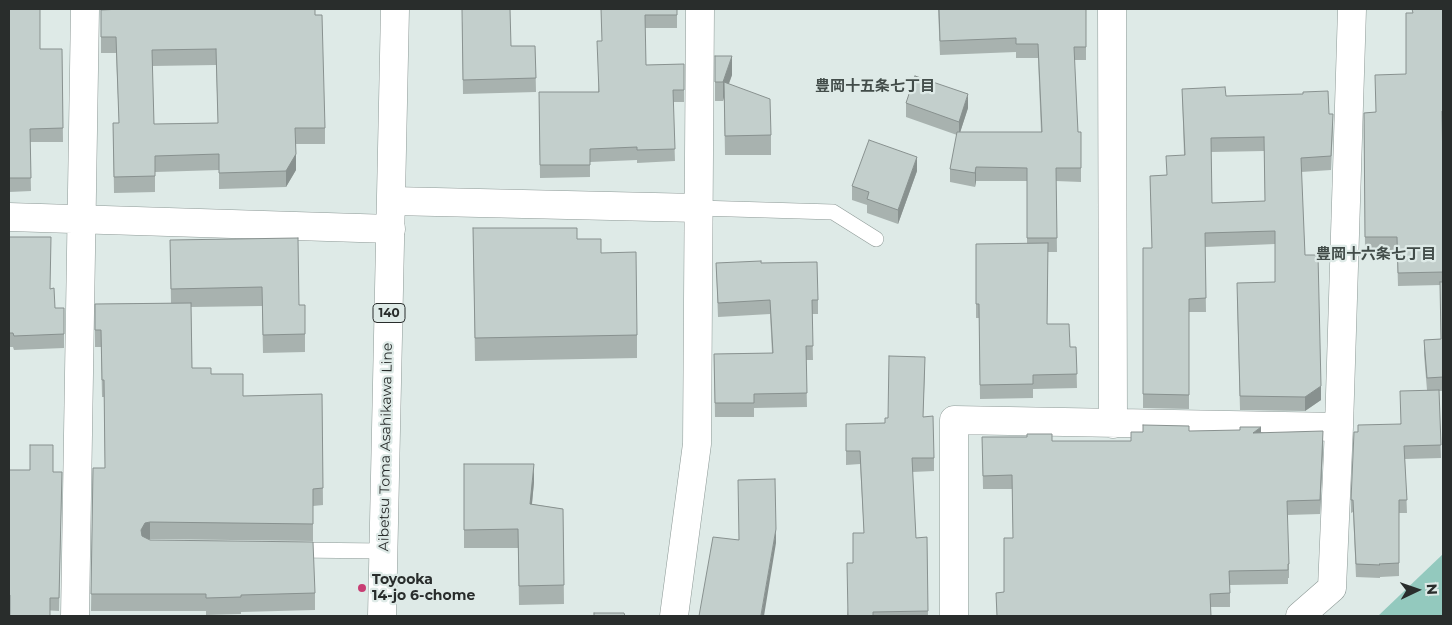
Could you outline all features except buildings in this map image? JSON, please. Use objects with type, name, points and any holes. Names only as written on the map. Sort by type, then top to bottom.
[{"type":"street","points":[[74,616],[85,9]]},
{"type":"street","name":"Aibetsu Toma Asahikawa Line","points":[[382,616],[395,9]]},
{"type":"street","points":[[674,616],[697,444],[700,9]]},
{"type":"street","points":[[1112,9],[1113,424]]},
{"type":"street","points":[[1300,616],[1332,588],[1340,427],[1352,9]]},
{"type":"street","points":[[392,201],[698,208]]},
{"type":"street","points":[[9,217],[391,229]]},
{"type":"street","points":[[954,616],[954,420],[1340,427]]},
{"type":"lane","points":[[698,208],[833,212],[876,239]]},
{"type":"lane","points":[[279,550],[384,551]]},
{"type":"green space","points":[[1443,554],[1443,616],[1378,616]]},
{"type":"place","name":"Toyooka 14-jo 6-chome","points":[[362,588]]},
{"type":"district","name":"豊岡十五条七丁目","points":[[875,87]]},
{"type":"district","name":"豊岡十六条七丁目","points":[[1376,255]]}]
